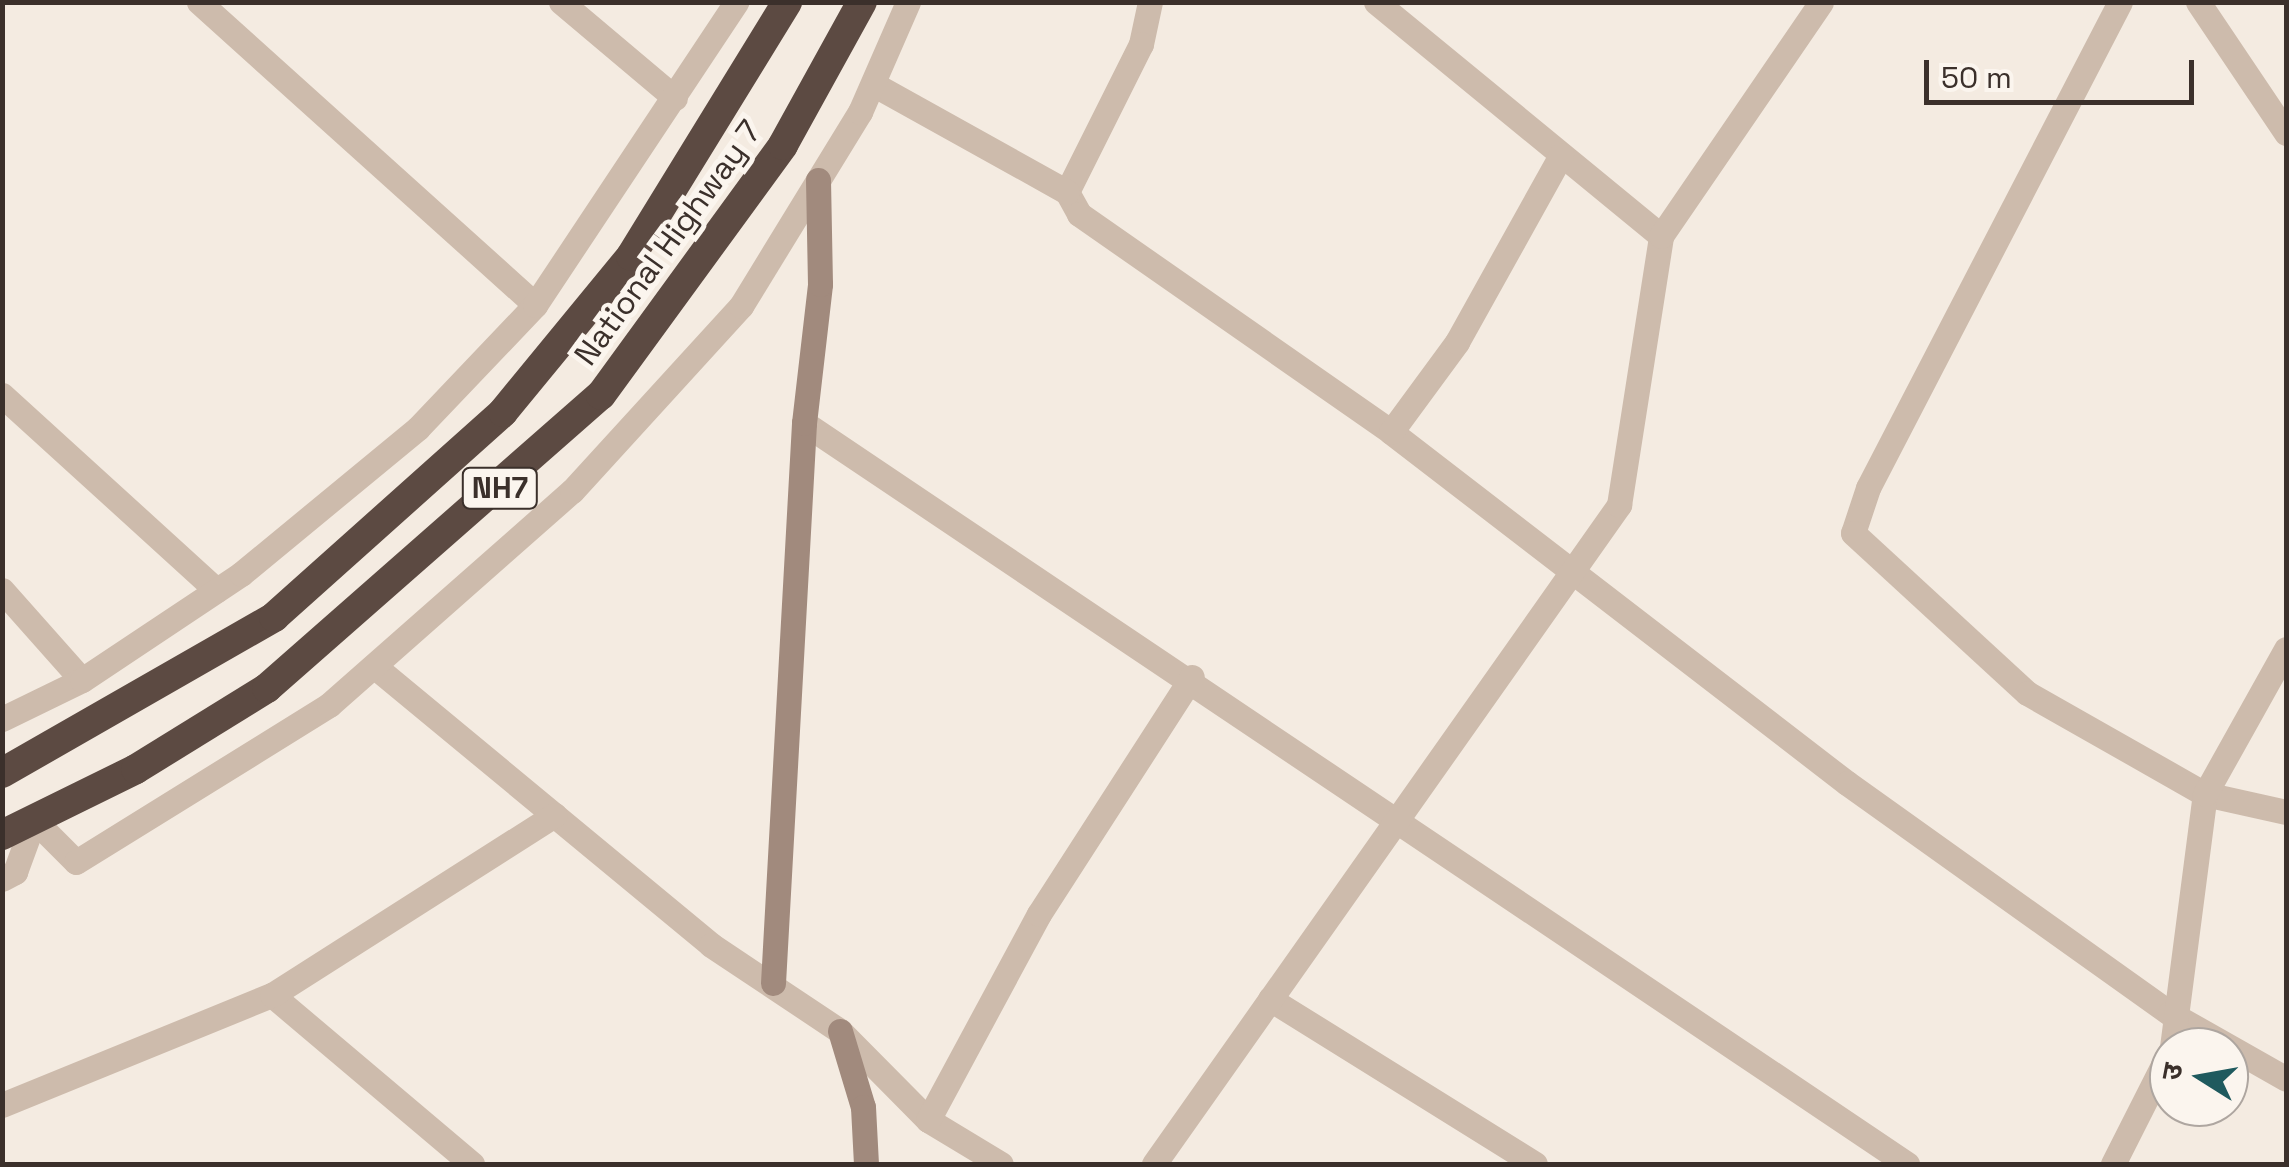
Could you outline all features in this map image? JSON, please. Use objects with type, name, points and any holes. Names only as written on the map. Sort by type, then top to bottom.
[{"type":"highway","name":"NH7","points":[[2,774],[274,617],[503,412],[631,256],[787,2]]},
{"type":"highway","name":"National Highway 7","points":[[2,835],[267,688],[602,395],[741,209],[862,2]]},
{"type":"street","points":[[199,2],[535,305]]},
{"type":"street","points":[[561,2],[675,98]]},
{"type":"street","points":[[2,718],[82,680],[216,590],[418,428],[535,305],[736,2]]},
{"type":"street","points":[[2,879],[15,872],[34,820],[76,862],[329,705],[572,491],[741,306],[873,84],[908,2]]},
{"type":"street","points":[[1066,192],[1141,44],[1150,2]]},
{"type":"street","points":[[1376,2],[1661,236]]},
{"type":"street","points":[[1154,1164],[1574,573],[1627,486],[1661,236],[1821,2]]},
{"type":"street","points":[[2120,2],[1868,488],[1853,534],[2026,692],[2205,794],[2286,812]]},
{"type":"street","points":[[2198,2],[2286,133]]},
{"type":"street","points":[[873,84],[1066,192],[1079,214],[1391,432],[1574,573],[2170,1013],[2286,1079]]},
{"type":"street","points":[[1391,432],[1456,342],[1562,155]]},
{"type":"street","points":[[773,983],[804,424],[820,284],[818,180]]},
{"type":"street","points":[[2,395],[216,590]]},
{"type":"street","points":[[804,424],[1192,677],[1907,1164]]},
{"type":"street","points":[[2,590],[82,680]]},
{"type":"street","points":[[2170,1027],[2205,794],[2286,649]]},
{"type":"street","points":[[374,666],[711,945],[773,983],[840,1032],[928,1120],[1002,1164]]},
{"type":"street","points":[[928,1120],[1040,914],[1192,677]]},
{"type":"street","points":[[2,1104],[272,996],[554,815]]},
{"type":"street","points":[[272,996],[472,1164]]},
{"type":"street","points":[[1270,998],[1534,1164]]},
{"type":"street","points":[[840,1032],[863,1106],[866,1164]]},
{"type":"street","points":[[2112,1164],[2149,1093]]}]
